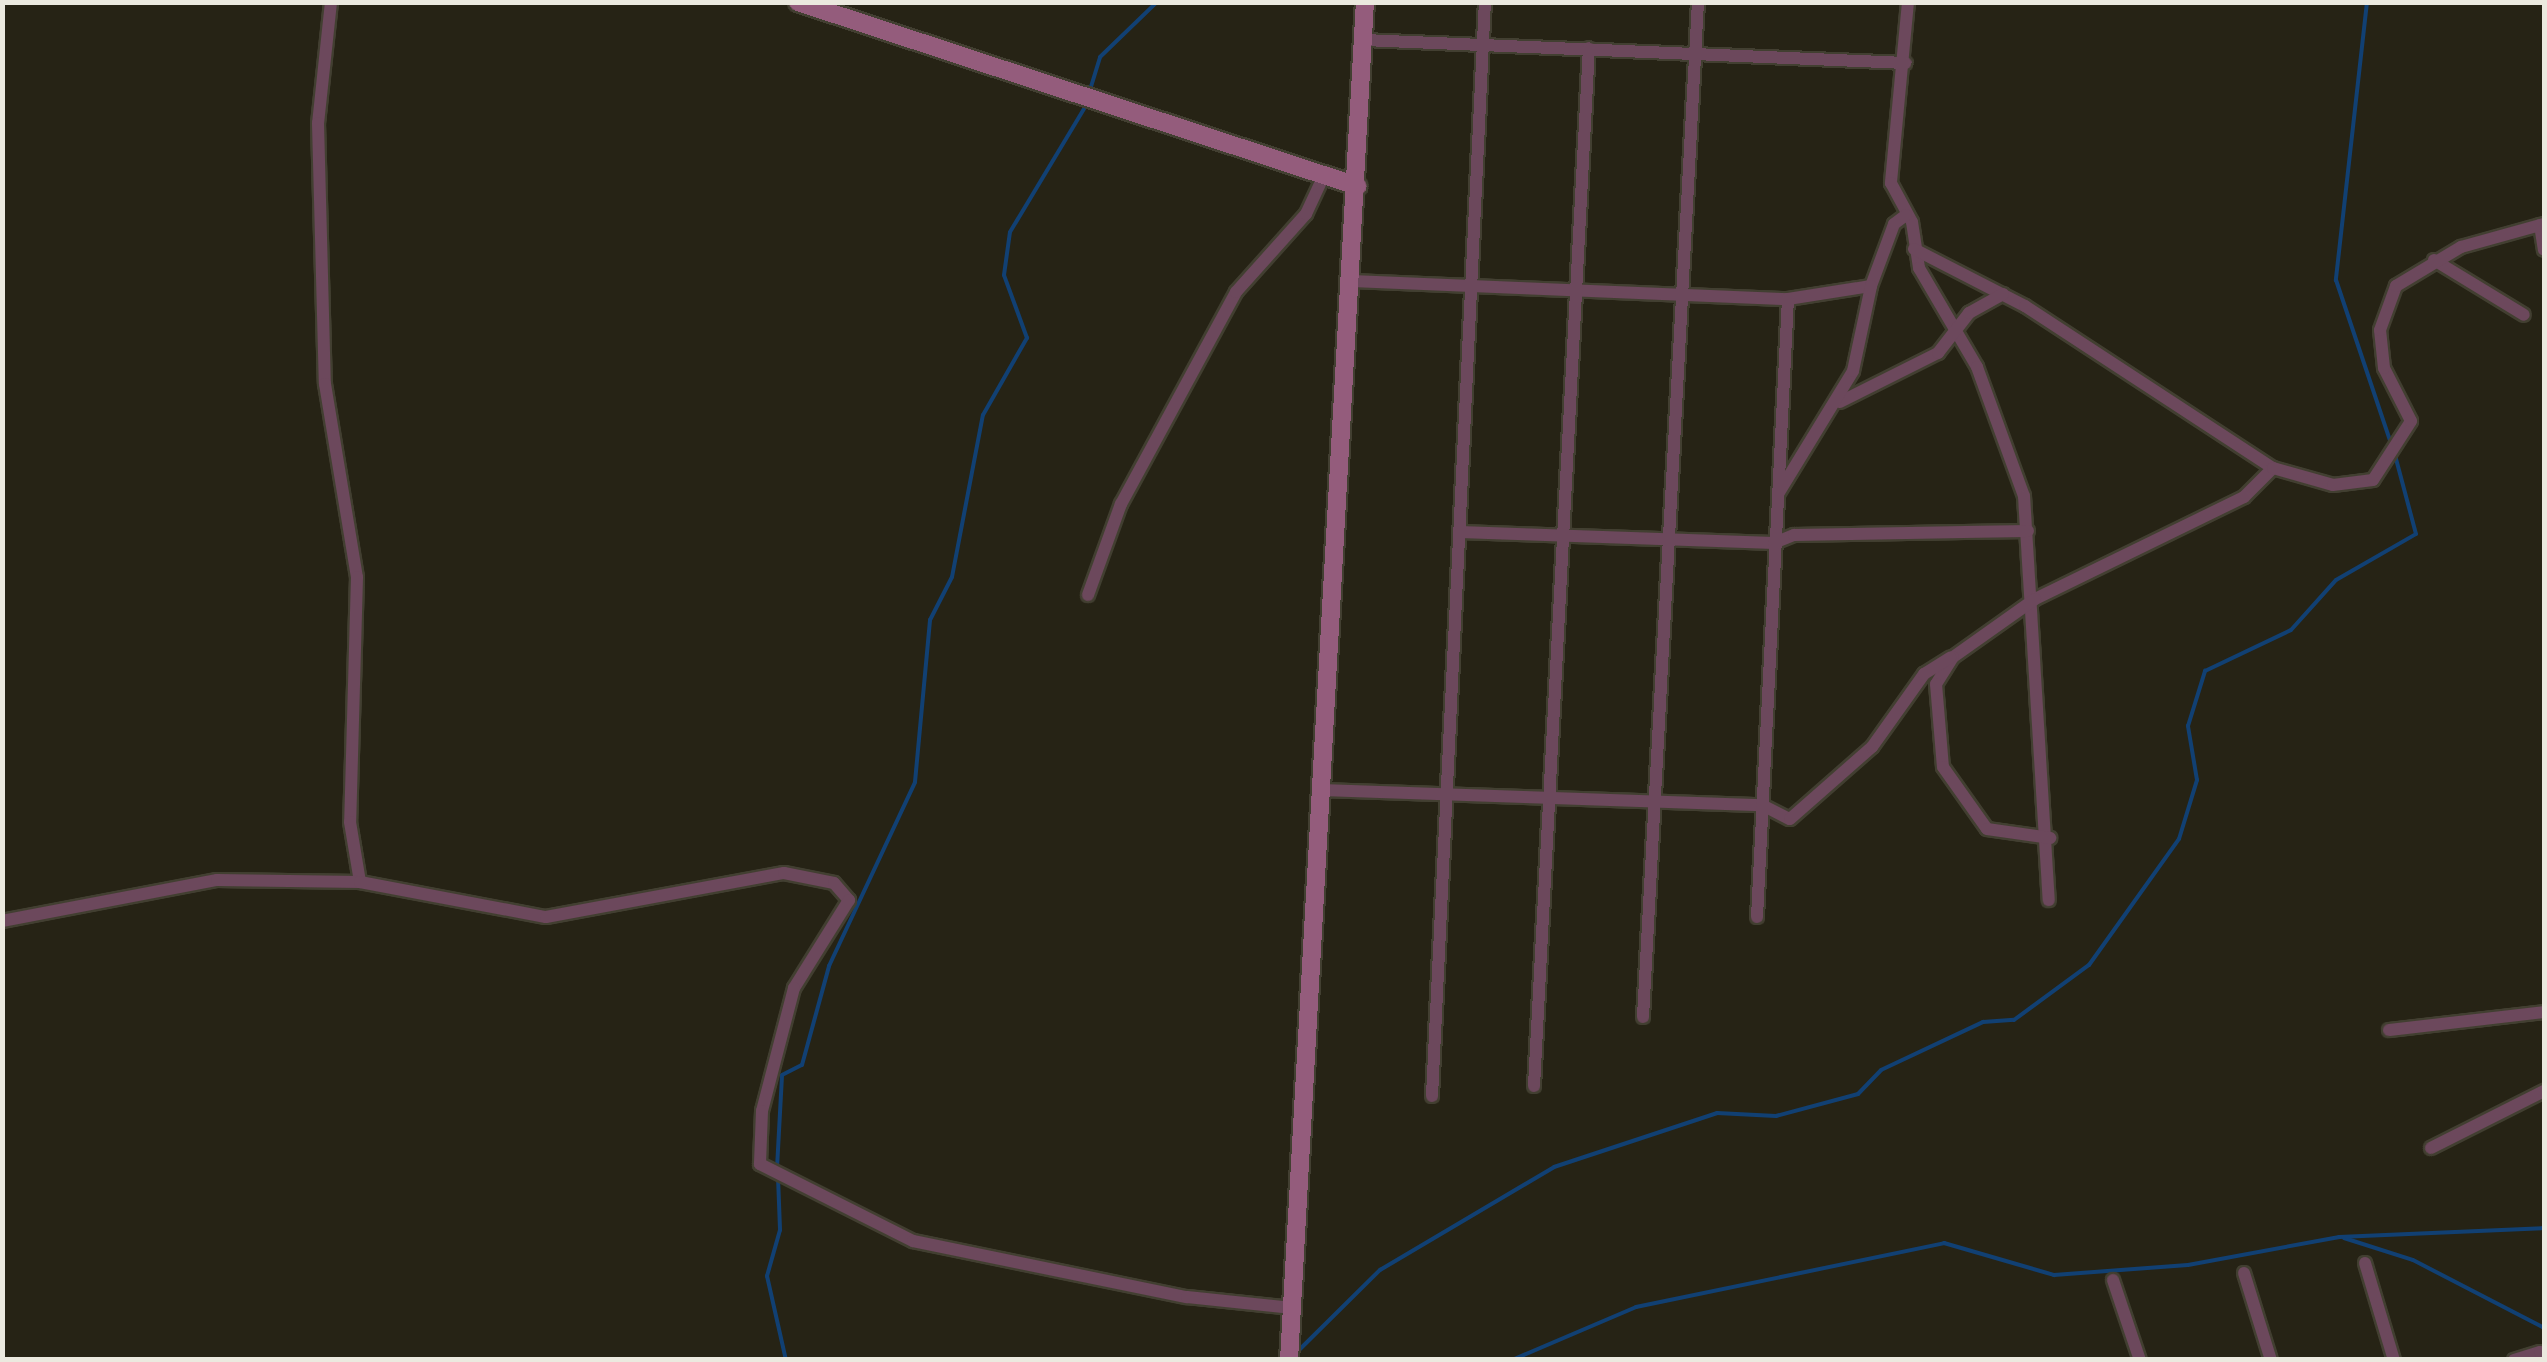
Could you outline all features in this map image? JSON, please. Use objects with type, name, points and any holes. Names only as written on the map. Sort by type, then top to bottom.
[{"type":"main road","points":[[798,2],[1322,179],[1357,186]]},
{"type":"main road","points":[[1289,1360],[1365,2]]},
{"type":"street","points":[[332,2],[318,124],[325,384],[356,577],[350,822],[360,882]]},
{"type":"street","points":[[1432,1096],[1485,2]]},
{"type":"street","points":[[1642,1017],[1660,800],[1680,296],[1698,2]]},
{"type":"street","points":[[1908,2],[1906,63],[1891,183],[1906,215],[1914,250],[2011,450],[2028,532],[2036,599],[2050,838],[2049,900]]},
{"type":"street","points":[[1364,40],[1695,51],[1906,63]]},
{"type":"street","points":[[1534,1086],[1589,48]]},
{"type":"street","points":[[1088,596],[1122,504],[1236,292],[1306,214],[1322,179]]},
{"type":"street","points":[[1777,496],[1838,404],[1871,286],[1894,224],[1906,215]]},
{"type":"street","points":[[1914,250],[2004,294],[2273,468],[2333,485],[2373,480],[2411,421],[2384,368],[2380,330],[2396,286],[2434,260],[2542,224],[2544,250]]},
{"type":"street","points":[[2434,260],[2524,315]]},
{"type":"street","points":[[1352,280],[1471,291],[1788,299],[1871,286]]},
{"type":"street","points":[[1838,404],[1938,353],[1956,332],[2004,294]]},
{"type":"street","points":[[1757,917],[1788,299]]},
{"type":"street","points":[[1322,790],[1447,790],[1762,805],[1790,818],[1809,806],[1872,747],[1924,674],[2036,599],[2244,497],[2273,468]]},
{"type":"street","points":[[1460,532],[1774,543],[1794,534],[2028,532]]},
{"type":"street","points":[[1952,657],[1936,684],[1942,767],[1987,829],[2050,838]]},
{"type":"street","points":[[2,921],[217,880],[360,882],[546,917],[784,873],[834,883],[850,900],[794,988],[772,1056],[760,1164],[913,1241],[1188,1297],[1292,1308]]},
{"type":"street","points":[[2389,1030],[2544,1012]]},
{"type":"street","points":[[2431,1148],[2544,1091]]},
{"type":"street","points":[[2365,1263],[2394,1360]]},
{"type":"street","points":[[2244,1273],[2271,1360]]},
{"type":"street","points":[[2113,1280],[2140,1360]]},
{"type":"street","points":[[2514,1360],[2540,1352],[2543,1360]]},
{"type":"waterway","points":[[1090,90],[1100,57],[1157,2]]},
{"type":"waterway","points":[[2367,2],[2336,280],[2392,446]]},
{"type":"waterway","points":[[777,1168],[782,1075],[802,1065],[829,966],[915,782],[930,620],[952,577],[983,415],[1027,338],[1004,275],[1010,232],[1087,104]]},
{"type":"waterway","points":[[1295,1354],[1380,1270],[1554,1167],[1717,1113],[1776,1116],[1858,1094],[1881,1070],[1983,1022],[2014,1020],[2089,965],[2179,839],[2197,780],[2188,726],[2205,671],[2291,630],[2336,580],[2416,534],[2395,455]]},
{"type":"waterway","points":[[778,1177],[780,1230],[767,1276],[786,1360]]},
{"type":"waterway","points":[[1512,1360],[1636,1307],[1944,1243],[2054,1275],[2188,1265],[2339,1237],[2544,1228]]},
{"type":"waterway","points":[[2344,1238],[2413,1260],[2544,1328]]}]
